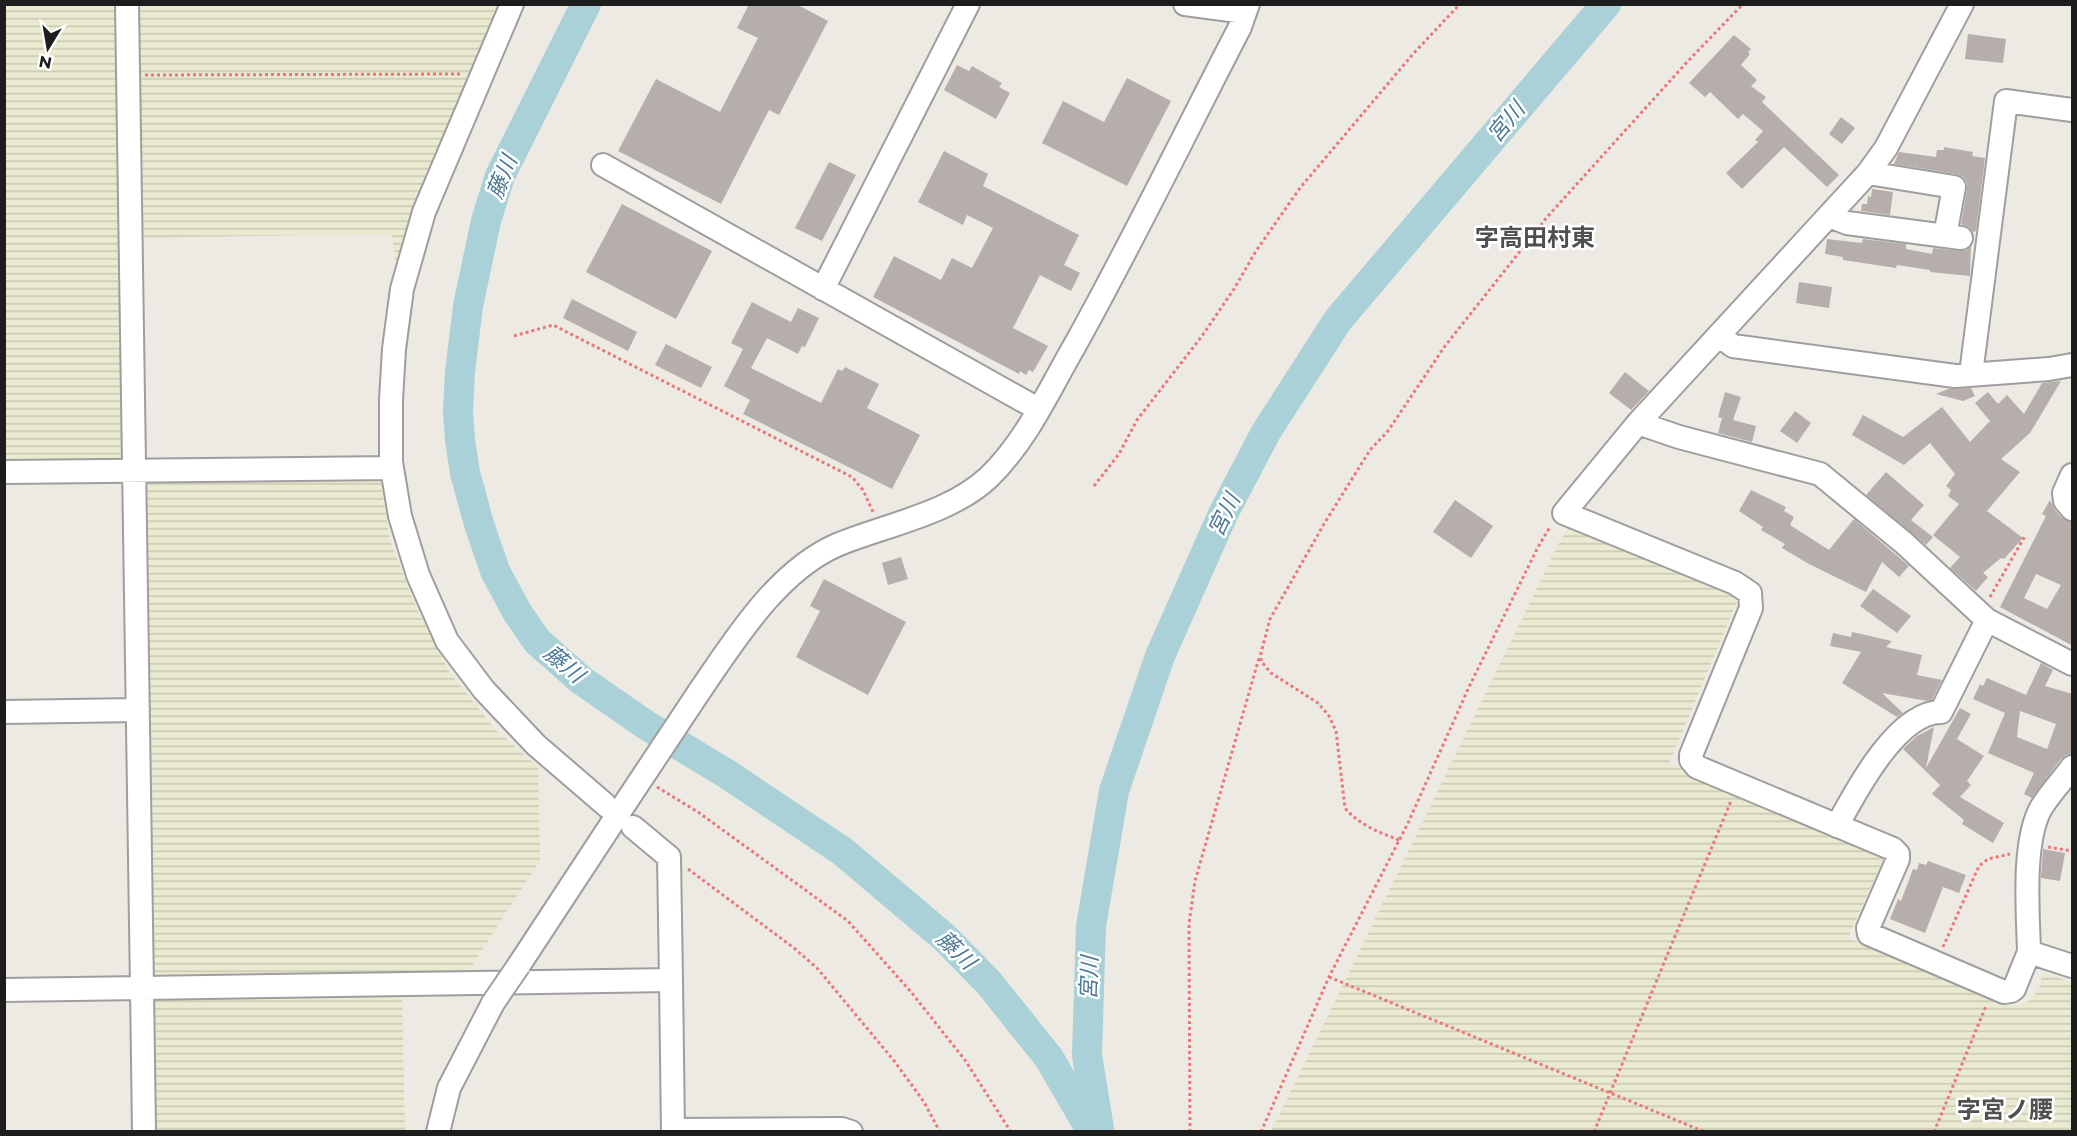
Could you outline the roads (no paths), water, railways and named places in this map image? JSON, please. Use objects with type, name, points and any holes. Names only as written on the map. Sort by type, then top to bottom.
[{"type":"street","points":[[127,4],[144,1131]]},
{"type":"street","points":[[512,4],[424,212],[402,289],[390,400],[392,468],[400,516],[417,575],[447,641],[484,690],[536,745],[616,806]]},
{"type":"street","points":[[824,289],[968,4]]},
{"type":"street","points":[[438,1131],[449,1088],[493,1003],[616,806],[768,598],[789,576],[835,546],[956,500],[987,479],[1015,449],[1100,300],[1234,37],[1246,8],[1185,4]]},
{"type":"street","points":[[1962,4],[1886,148],[1868,173],[1638,423],[1564,513],[1735,583],[1750,593],[1751,608],[1691,755],[1691,760],[1697,767],[1893,849],[1898,854],[1898,859],[1868,928],[1869,934],[2004,992],[2011,991],[2029,952],[2030,843],[2040,810],[2073,767]]},
{"type":"street","points":[[1971,374],[2006,101],[2073,110]]},
{"type":"street","points":[[603,165],[1038,409]]},
{"type":"street","points":[[1829,216],[1846,223],[1953,237],[1954,187],[1868,173]]},
{"type":"street","points":[[1720,336],[1733,346],[1762,351],[1945,374],[2049,369],[2073,365]]},
{"type":"street","points":[[1638,423],[1679,437],[1821,474],[1904,543],[1983,617],[2073,664]]},
{"type":"street","points":[[4,472],[392,468]]},
{"type":"street","points":[[2073,476],[2064,493],[2065,501],[2073,509]]},
{"type":"street","points":[[1837,826],[1875,761],[1918,718],[1933,712],[1941,712],[1983,617]]},
{"type":"street","points":[[4,712],[138,710]]},
{"type":"street","points":[[633,827],[669,857],[673,1131],[842,1128],[851,1131]]},
{"type":"street","points":[[2029,952],[2073,966]]},
{"type":"street","points":[[4,990],[670,980]]},
{"type":"waterway","name":"藤川","points":[[586,4],[500,176],[486,221],[468,306],[460,372],[458,411],[460,440],[465,473],[495,571],[517,612],[537,641],[581,680],[646,725],[727,774],[842,851],[944,937],[989,983],[1049,1058],[1092,1132]]},
{"type":"waterway","name":"宮川","points":[[1099,1129],[1087,1055],[1091,926],[1114,791],[1160,656],[1224,512],[1266,432],[1338,320],[1606,4]]},
{"type":"district","name":"字高田村東","points":[[1535,237]]},
{"type":"district","name":"字宮ノ腰","points":[[2005,1109]]}]
